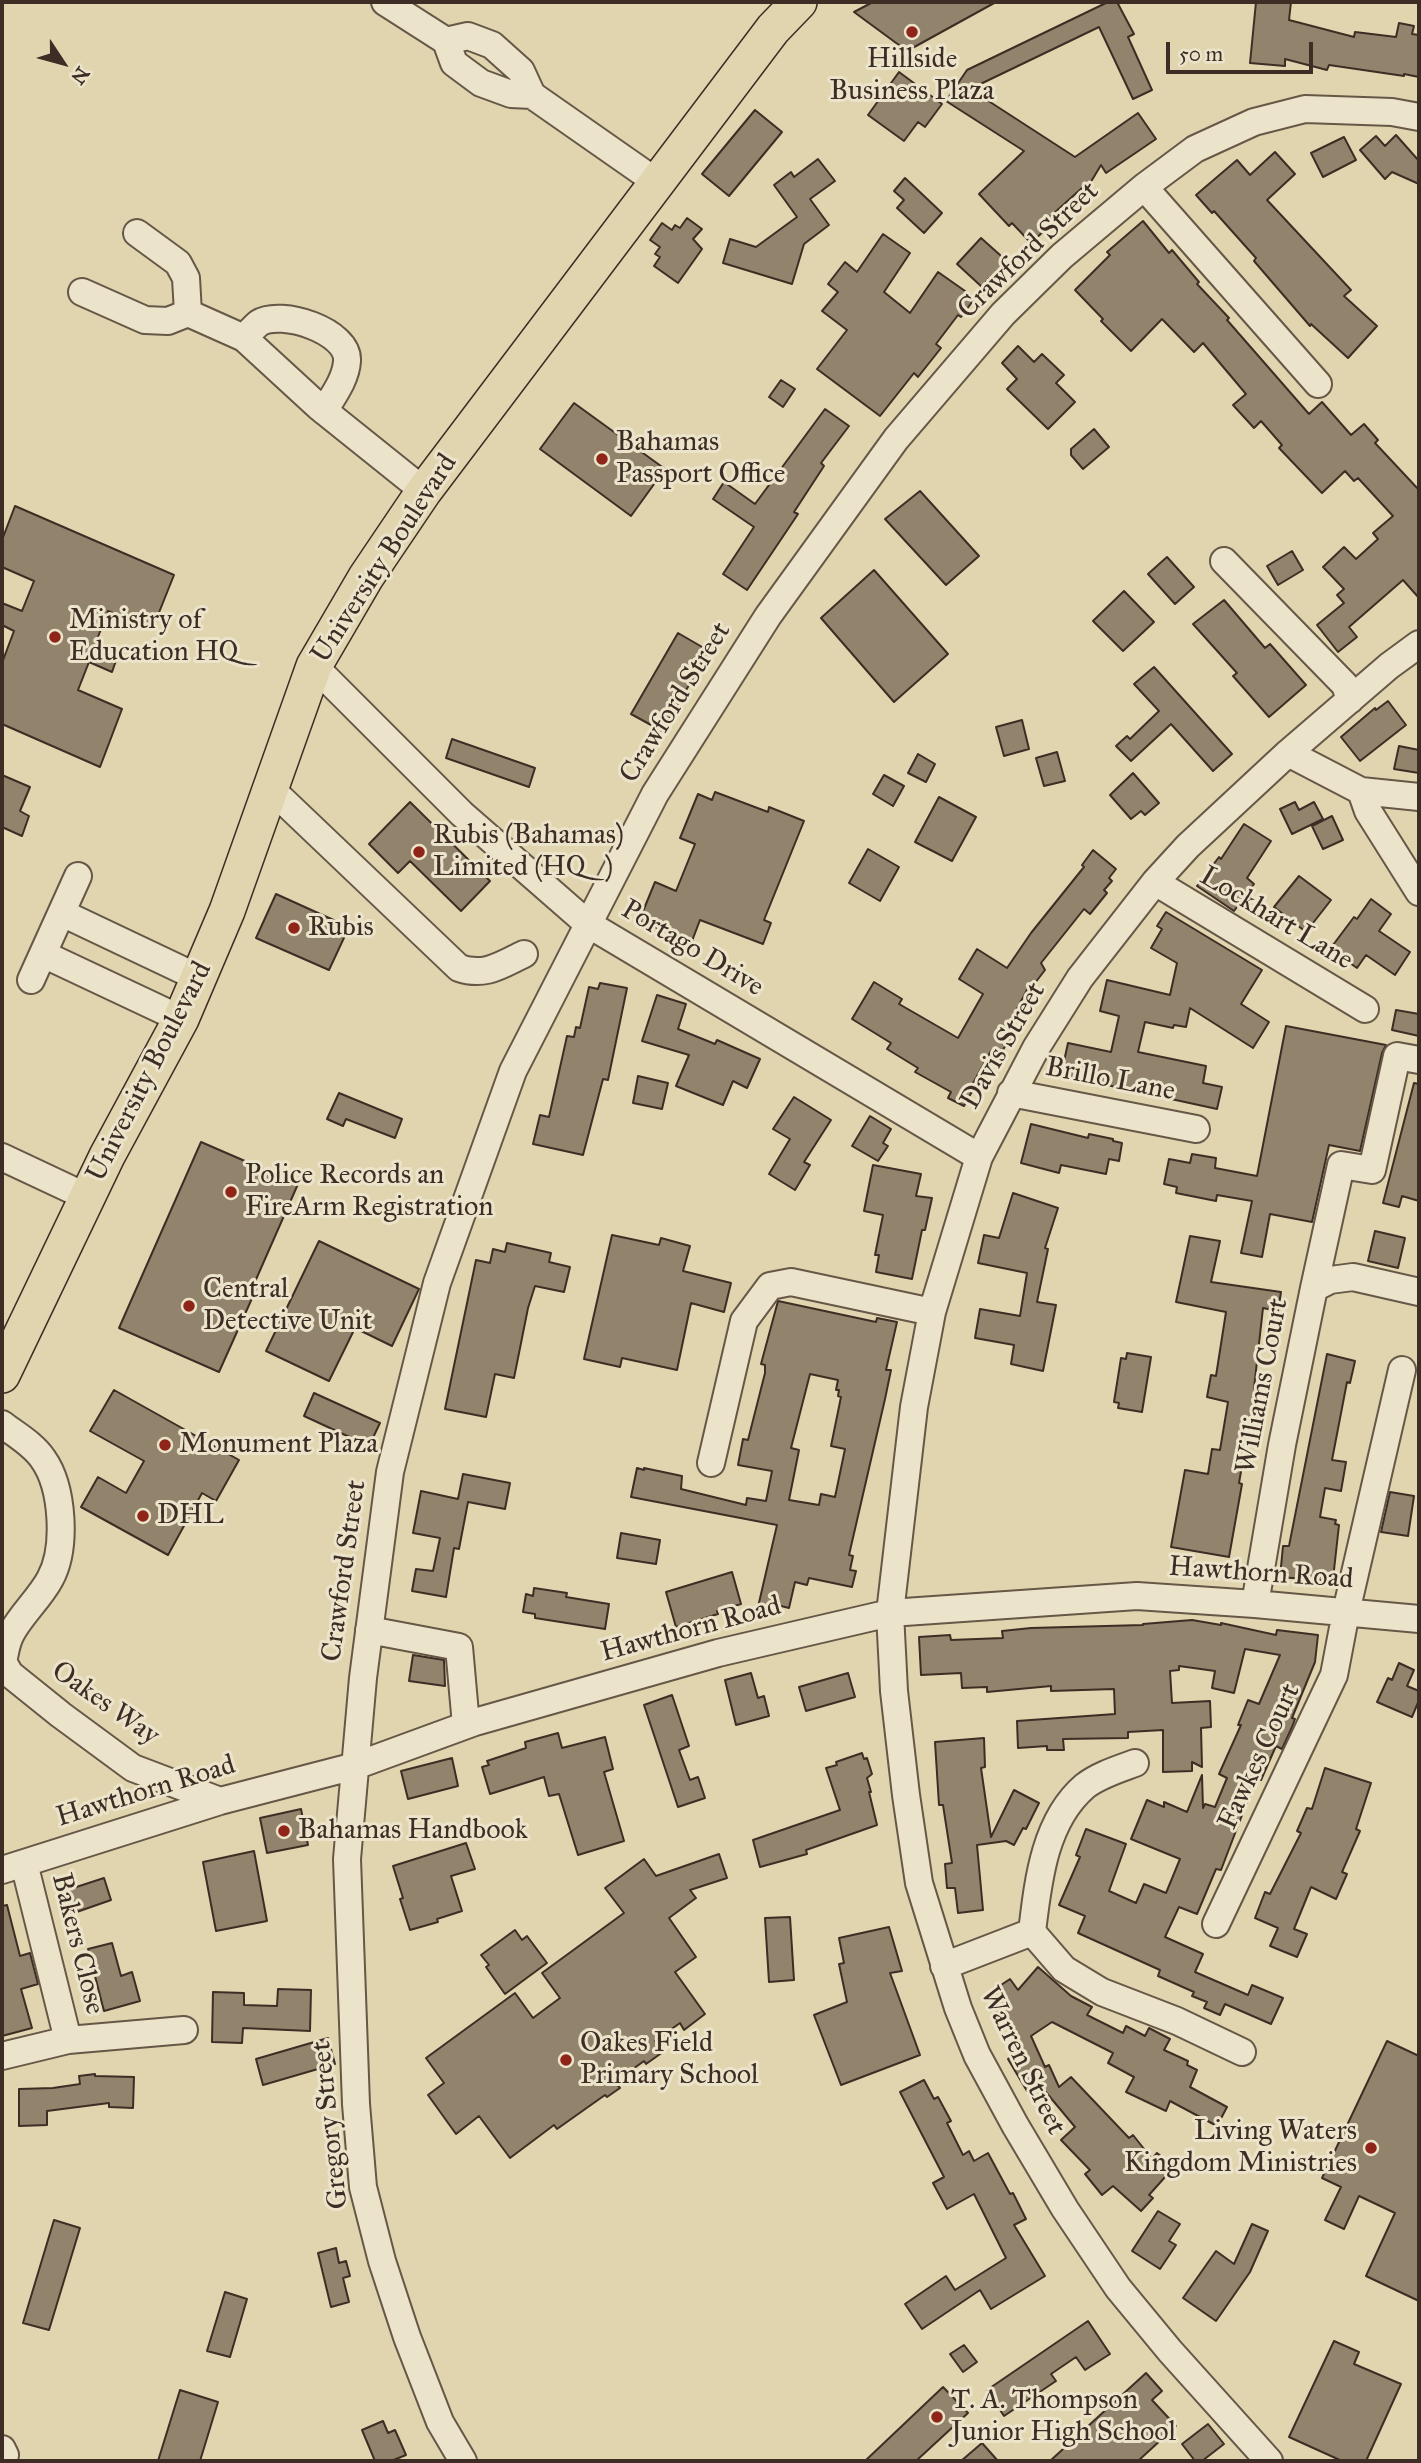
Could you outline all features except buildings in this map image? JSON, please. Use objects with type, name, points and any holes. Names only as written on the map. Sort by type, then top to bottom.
[{"type":"main road","name":"University Boulevard","points":[[2,1375],[107,1156],[181,1018],[199,978],[227,911],[314,666],[366,577],[424,491],[773,29],[799,2]]},
{"type":"street","points":[[386,2],[446,41],[454,63],[481,83],[511,94],[532,95]]},
{"type":"street","points":[[446,41],[468,36],[492,45],[521,71],[532,95],[658,183]]},
{"type":"street","name":"Crawford Street","points":[[355,1766],[369,1630],[390,1472],[437,1283],[513,1071],[655,793],[768,616],[895,439],[1003,314],[1062,256],[1144,187],[1195,149],[1254,122],[1305,109],[1392,112],[1419,117]]},
{"type":"street","points":[[1144,187],[1318,384]]},
{"type":"street","points":[[136,233],[178,263],[186,278],[188,313]]},
{"type":"street","points":[[82,292],[145,320],[168,321],[188,313],[244,338],[324,411],[424,491]]},
{"type":"street","points":[[244,338],[260,322],[288,317],[333,335],[343,346],[348,360],[340,385],[324,411]]},
{"type":"street","points":[[1224,561],[1345,685],[1350,700]]},
{"type":"street","name":"Davis Street","points":[[890,1613],[914,1407],[932,1312],[979,1157],[1035,1048],[1080,978],[1155,882],[1188,846],[1288,753],[1419,644]]},
{"type":"street","name":"Portago Drive","points":[[314,666],[462,814],[588,924],[979,1157]]},
{"type":"street","points":[[1288,753],[1361,791],[1419,797]]},
{"type":"street","points":[[271,789],[459,968],[473,973],[493,969],[524,954]]},
{"type":"street","points":[[1361,791],[1368,811],[1419,892]]},
{"type":"street","points":[[31,980],[78,876]]},
{"type":"street","name":"Lockhart Lane","points":[[1155,882],[1365,1009]]},
{"type":"street","points":[[62,913],[199,978]]},
{"type":"street","points":[[43,954],[181,1018]]},
{"type":"street","points":[[1314,1289],[1341,1165],[1372,1170],[1397,1056],[1419,1060]]},
{"type":"street","name":"Brillo Lane","points":[[1011,1093],[1196,1129]]},
{"type":"street","points":[[2,1157],[87,1197]]},
{"type":"street","name":"Williams Court","points":[[1255,1604],[1282,1445],[1314,1289],[1330,1280],[1353,1276],[1419,1292]]},
{"type":"street","points":[[711,1463],[744,1321],[771,1286],[791,1282],[932,1312]]},
{"type":"street","name":"Fawkes Court","points":[[1216,1924],[1334,1675],[1402,1370]]},
{"type":"street","points":[[2,1424],[31,1445],[44,1459],[55,1485],[61,1532],[56,1567],[49,1582],[10,1635],[2,1661]]},
{"type":"street","name":"Hawthorn Road","points":[[13,1866],[220,1801],[355,1766],[466,1725],[718,1653],[890,1613],[1137,1596],[1419,1619]]},
{"type":"street","name":"Warren Street","points":[[890,1613],[894,1691],[919,1882],[958,2008],[977,2054],[1065,2209],[1118,2288],[1170,2351],[1269,2461]]},
{"type":"street","points":[[369,1630],[459,1647],[466,1725]]},
{"type":"street","name":"Oakes Way","points":[[2,1661],[10,1674],[133,1768],[220,1801]]},
{"type":"street","points":[[1032,1932],[1046,1848],[1065,1810],[1086,1786],[1135,1763]]},
{"type":"street","name":"Gregory Street","points":[[355,1766],[347,1858],[356,2104],[363,2187],[382,2261],[407,2337],[440,2422],[463,2461]]},
{"type":"street","name":"Bakers Close","points":[[13,1866],[68,2039]]},
{"type":"street","points":[[944,1966],[1032,1932]]},
{"type":"street","points":[[1032,1932],[1064,1969],[1102,1992],[1177,2021],[1242,2052]]},
{"type":"street","name":"Bakers Close","points":[[2,2056],[68,2039],[184,2030]]},
{"type":"street","points":[[2,2449],[5,2455],[2,2461]]},
{"type":"place","name":"Hillside Business Plaza","points":[[912,32]]},
{"type":"place","name":"Bahamas Passport Office","points":[[602,459]]},
{"type":"place","name":"Ministry of Education HQ","points":[[55,637]]},
{"type":"place","name":"Rubis (Bahamas) Limited (HQ)","points":[[419,852]]},
{"type":"place","name":"Rubis","points":[[294,928]]},
{"type":"place","name":"Police Records an FireArm Registration","points":[[231,1192]]},
{"type":"place","name":"Central Detective Unit","points":[[189,1306]]},
{"type":"place","name":"Monument Plaza","points":[[165,1445]]},
{"type":"place","name":"DHL","points":[[143,1516]]},
{"type":"place","name":"Bahamas Handbook","points":[[284,1831]]},
{"type":"place","name":"Oakes Field Primary School","points":[[566,2060]]},
{"type":"place","name":"Living Waters Kingdom Ministries","points":[[1371,2148]]},
{"type":"place","name":"T. A. Thompson Junior High School","points":[[937,2417]]}]
